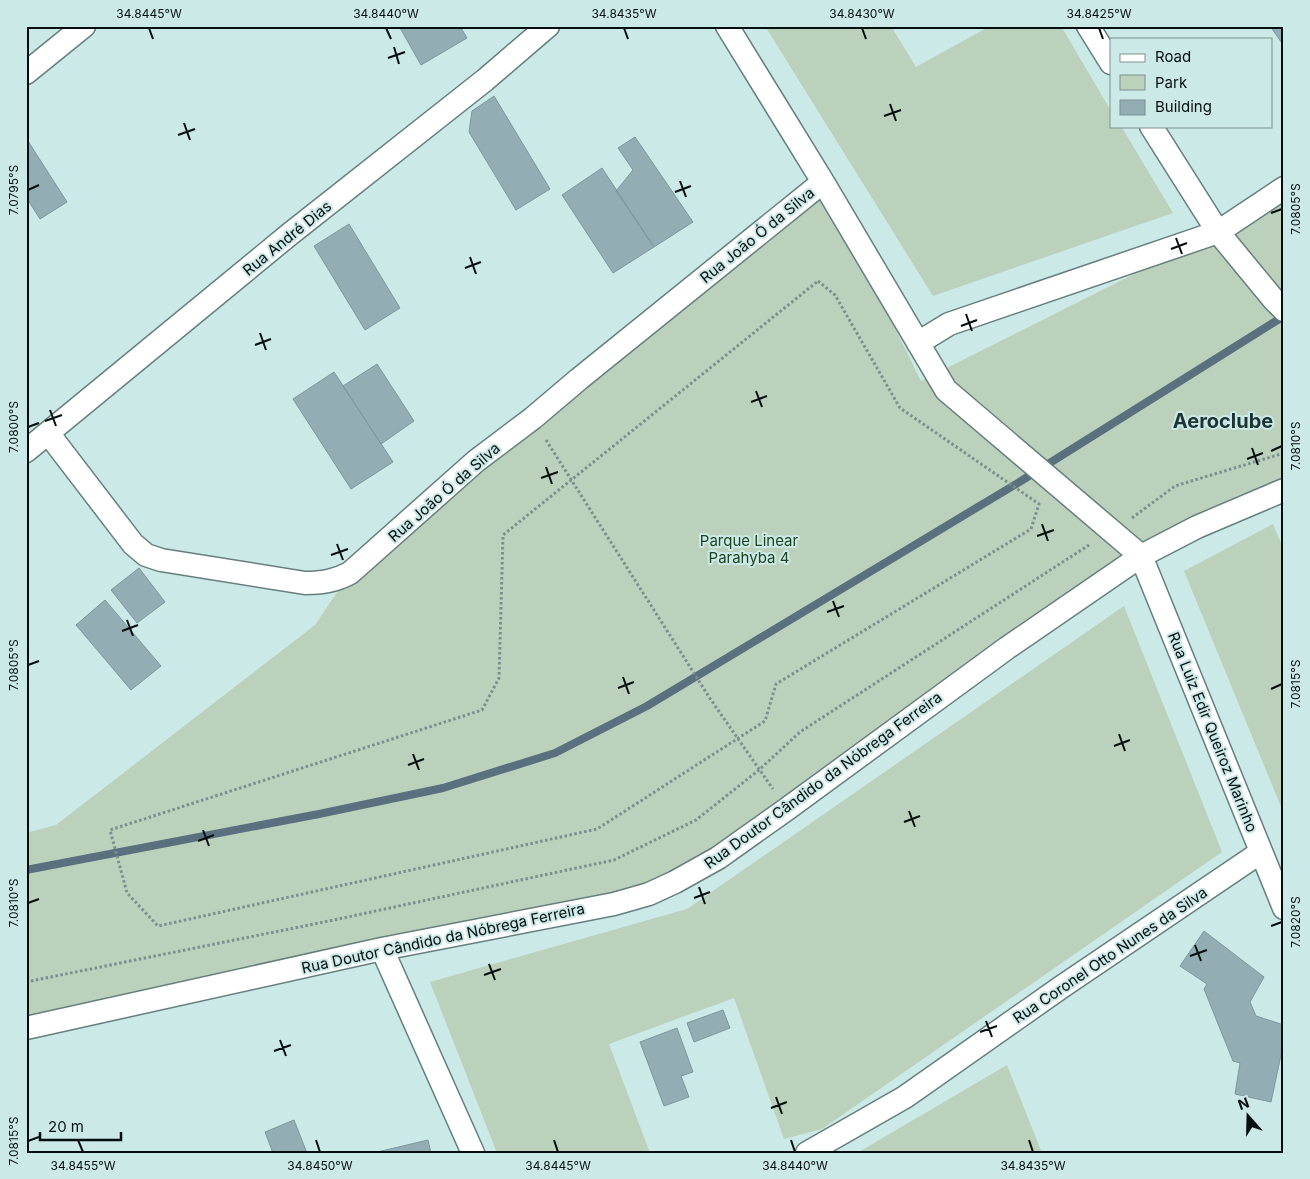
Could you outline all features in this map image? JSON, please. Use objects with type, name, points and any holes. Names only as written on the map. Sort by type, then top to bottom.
[{"type":"street","points":[[26,73],[84,26]]},
{"type":"street","name":"Rua André Dias","points":[[26,451],[290,234],[477,86],[548,26]]},
{"type":"street","points":[[727,26],[823,182],[946,390],[1141,556]]},
{"type":"street","points":[[1088,26],[1110,62]]},
{"type":"street","points":[[1152,128],[1218,232],[1279,305]]},
{"type":"street","name":"Rua João Ó da Silva","points":[[48,433],[133,544],[146,555],[161,560],[305,583],[325,583],[341,578],[350,574],[476,461],[533,418],[578,379],[823,182]]},
{"type":"street","points":[[918,342],[949,324],[1218,232],[1284,188]]},
{"type":"street","name":"Rua Doutor Cândido da Nóbrega Ferreira","points":[[26,1028],[382,949],[614,904],[649,894],[718,858],[1006,648],[1141,556],[1197,527],[1284,490]]},
{"type":"street","name":"Rua Luiz Edir Queiroz Marinho","points":[[1141,556],[1284,908]]},
{"type":"street","name":"Rua Coronel Otto Nunes da Silva","points":[[807,1153],[905,1097],[1060,988],[1261,852]]},
{"type":"street","points":[[382,949],[473,1153]]},
{"type":"path","points":[[818,281],[836,295],[900,408],[1039,504],[1031,529],[776,684],[765,721],[598,829],[158,926],[127,893],[110,830],[482,710],[499,678],[503,535],[571,480],[818,281]]},
{"type":"path","points":[[533,418],[711,700],[787,809]]},
{"type":"path","points":[[26,982],[329,922],[614,860],[696,820],[759,770],[800,732],[1134,517],[1175,486],[1284,453]]},
{"type":"green space","points":[[765,26],[891,26],[916,67],[990,26],[1061,26],[1110,109],[1110,128],[1122,128],[1173,213],[933,296]]},
{"type":"green space","name":"Parque Linear Parahyba 4","points":[[823,182],[921,381],[1218,232],[1284,189],[1284,494],[1141,556],[649,894],[26,1028],[26,833],[56,825],[315,625],[350,573]]},
{"type":"green space","points":[[1273,524],[1284,550],[1284,814],[1184,571]]},
{"type":"green space","points":[[1124,606],[1222,852],[822,1129],[784,1139],[734,998],[609,1044],[650,1153],[497,1153],[430,982],[687,909]]},
{"type":"green space","points":[[1007,1065],[1042,1153],[857,1153]]},
{"type":"building","points":[[399,26],[460,26],[467,38],[421,65]]},
{"type":"building","points":[[1270,26],[1284,26],[1284,46]]},
{"type":"building","points":[[494,96],[550,189],[516,210],[469,132],[472,111]]},
{"type":"building","points":[[635,137],[693,222],[654,247],[616,191],[633,170],[618,148]]},
{"type":"building","points":[[26,138],[67,202],[40,219],[26,197]]},
{"type":"building","points":[[602,168],[654,247],[613,273],[562,195]]},
{"type":"building","points":[[349,224],[400,308],[365,330],[314,246]]},
{"type":"building","points":[[377,364],[414,421],[381,444],[343,386]]},
{"type":"building","points":[[334,372],[393,462],[351,489],[293,399]]},
{"type":"building","points":[[139,568],[165,602],[137,623],[111,590]]},
{"type":"building","points":[[105,600],[161,666],[131,690],[76,625]]},
{"type":"building","points":[[1204,931],[1264,977],[1250,1002],[1256,1016],[1284,1025],[1284,1041],[1271,1102],[1235,1094],[1240,1063],[1233,1061],[1204,989],[1207,984],[1180,966]]},
{"type":"building","points":[[723,1010],[730,1028],[694,1042],[687,1023]]},
{"type":"building","points":[[677,1028],[693,1072],[681,1076],[689,1097],[664,1106],[640,1042]]},
{"type":"building","points":[[294,1120],[307,1153],[273,1153],[265,1132]]},
{"type":"building","points":[[428,1140],[431,1153],[373,1153]]},
{"type":"waterway","points":[[26,870],[319,814],[443,788],[555,753],[647,706],[1021,481],[1284,316]]},
{"type":"district","name":"Aeroclube","points":[[1223,421]]}]
